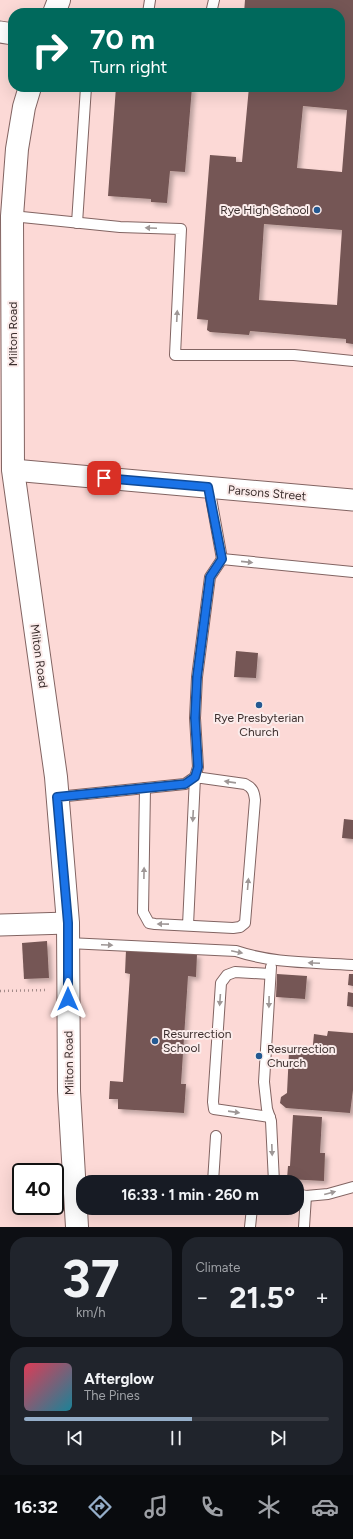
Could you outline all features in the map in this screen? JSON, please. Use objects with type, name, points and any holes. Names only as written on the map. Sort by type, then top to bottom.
[{"type":"street","name":"Milton Road","points":[[28,92],[24,107],[17,149],[12,216],[6,359],[13,470],[57,797],[68,933],[69,1091],[77,1175]]},
{"type":"street","name":"Parsons Street","points":[[13,470],[353,500]]},
{"type":"street","points":[[0,925],[68,933]]},
{"type":"street","name":"Milton Road","points":[[77,1227],[78,1215]]},
{"type":"lane","points":[[76,223],[86,92]]},
{"type":"lane","points":[[12,216],[120,227],[181,229],[175,355],[294,356],[353,362]]},
{"type":"lane","points":[[188,925],[195,777],[198,767],[195,718],[197,677],[210,577],[222,559],[208,487]]},
{"type":"lane","points":[[222,559],[353,572]]},
{"type":"lane","points":[[57,797],[145,788],[185,784],[195,777],[250,786],[254,792],[255,800],[245,923],[240,927],[233,928],[149,923],[143,912],[145,788]]},
{"type":"lane","points":[[68,933],[236,951],[259,959],[271,959],[298,963],[353,965]]},
{"type":"lane","points":[[271,959],[264,1082],[267,1109],[270,1117],[274,1175]]},
{"type":"lane","points":[[270,974],[235,972],[227,975],[221,984],[213,1102],[214,1109],[270,1117]]},
{"type":"lane","points":[[213,1175],[216,1136]]},
{"type":"lane","points":[[304,1195],[328,1194],[353,1187]]},
{"type":"lane","points":[[250,1227],[251,1215]]},
{"type":"lane","points":[[303,1215],[304,1227]]},
{"type":"building","points":[[245,0],[353,0],[353,344],[346,343],[346,339],[250,331],[249,335],[210,332],[207,330],[208,320],[197,319],[210,155],[236,157],[236,162],[242,162],[249,92],[345,92],[345,8],[244,8]],"holes":[[[303,106],[347,110],[342,172],[297,168]],[[264,224],[342,230],[337,305],[259,300]]]},
{"type":"building","points":[[116,92],[192,92],[185,172],[170,171],[167,203],[151,202],[151,199],[108,196]]},
{"type":"building","points":[[236,651],[258,653],[256,678],[234,677]]},
{"type":"building","points":[[344,819],[353,820],[353,839],[342,838]]},
{"type":"building","points":[[47,941],[49,978],[24,979],[22,943]]},
{"type":"building","points":[[126,950],[197,954],[196,977],[188,976],[181,1084],[186,1084],[184,1113],[118,1109],[118,1099],[109,1099],[110,1081],[123,1082],[130,974],[125,973]]},
{"type":"building","points":[[277,974],[307,976],[305,999],[276,997]]},
{"type":"building","points":[[349,974],[353,974],[353,986],[348,985]]},
{"type":"building","points":[[348,992],[353,993],[353,1007],[347,1006]]},
{"type":"building","points":[[328,1031],[353,1033],[353,1090],[350,1113],[286,1108],[280,1103],[281,1097],[287,1093],[289,1052],[312,1054],[314,1034],[327,1036]]},
{"type":"building","points":[[293,1115],[322,1117],[320,1153],[325,1153],[324,1181],[304,1180],[304,1175],[287,1175],[288,1166],[290,1166]]},
{"type":"place","name":"Rye High School","points":[[317,210]]},
{"type":"place","name":"Rye Presbyterian Church","points":[[259,705]]},
{"type":"place","name":"Resurrection School","points":[[155,1041]]},
{"type":"place","name":"Resurrection Church","points":[[259,1056]]},
{"type":"route","points":[[68,999],[68,923],[57,797],[185,784],[195,777],[198,767],[195,718],[197,677],[210,577],[222,559],[208,487],[104,478]]}]
